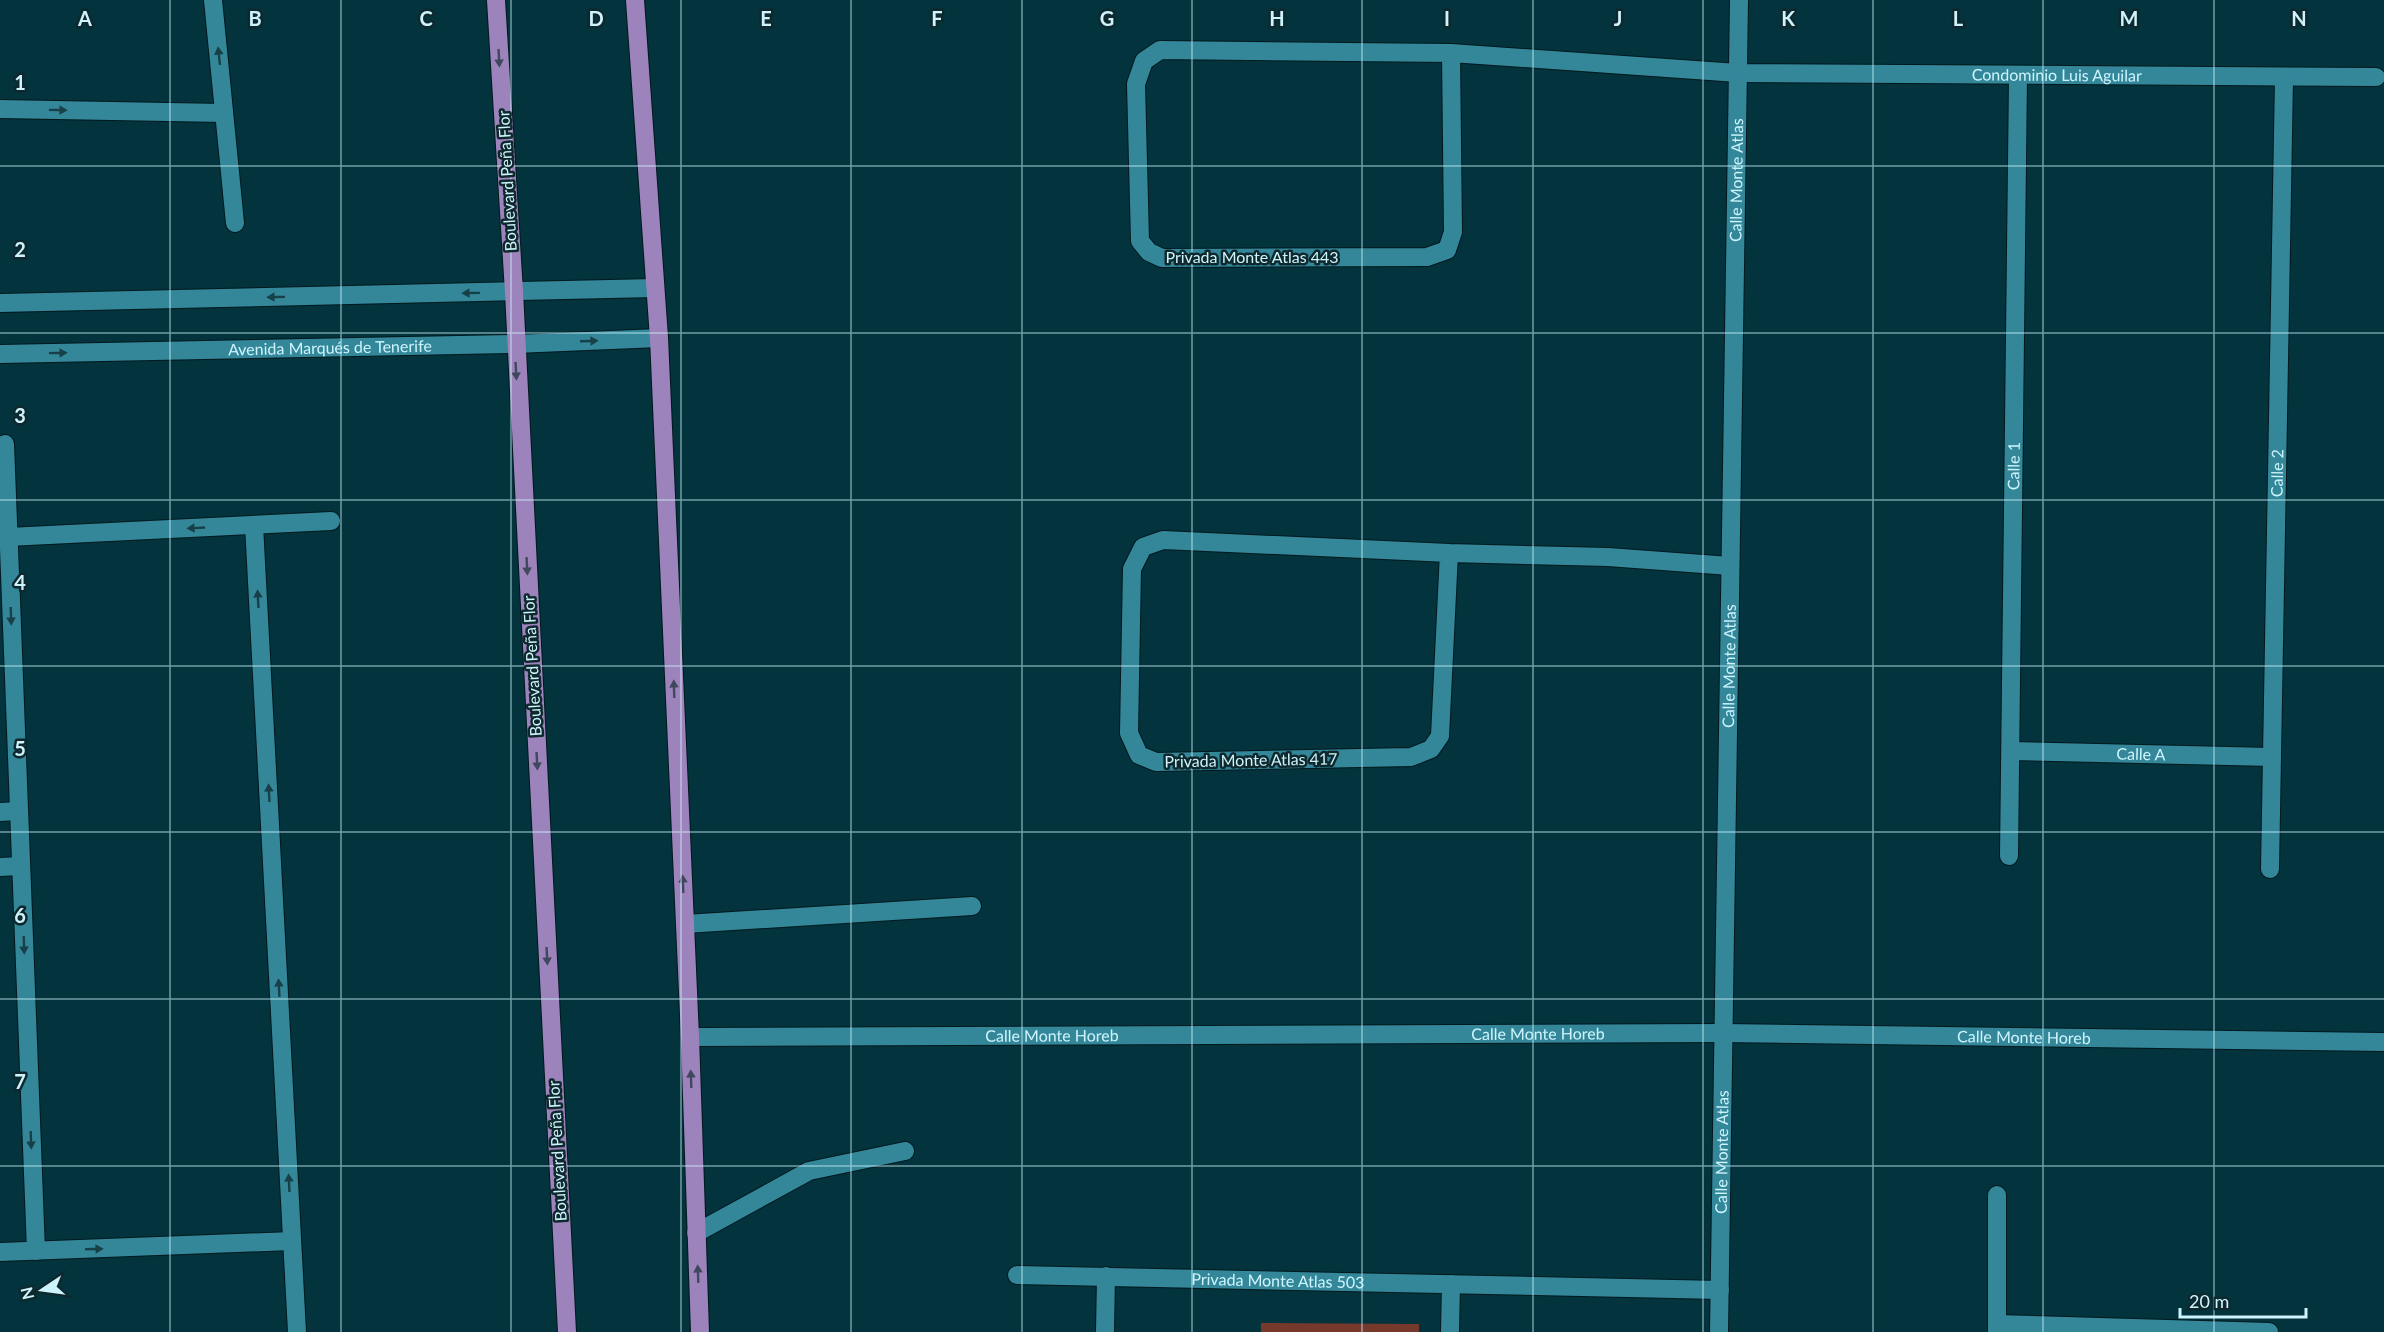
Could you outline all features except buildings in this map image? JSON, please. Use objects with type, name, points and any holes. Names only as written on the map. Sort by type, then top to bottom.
[{"type":"main road","name":"Boulevard Peña Flor","points":[[496,0],[514,292],[567,1332]]},
{"type":"main road","points":[[635,0],[659,338],[690,1037],[700,1332]]},
{"type":"street","points":[[213,0],[235,223]]},
{"type":"street","name":"Calle Monte Atlas","points":[[1719,1332],[1739,0]]},
{"type":"street","name":"Privada Monte Atlas 443","points":[[1450,53],[1453,232],[1447,250],[1427,257],[1162,258],[1149,252],[1140,241],[1136,84],[1144,61],[1160,50],[1450,53],[1738,73]]},
{"type":"street","name":"Condominio Luis Aguilar","points":[[1738,73],[2376,77]]},
{"type":"street","name":"Calle 1","points":[[2009,856],[2018,76]]},
{"type":"street","name":"Calle 2","points":[[2270,869],[2284,78]]},
{"type":"street","points":[[0,109],[224,113]]},
{"type":"street","points":[[0,303],[655,288]]},
{"type":"street","name":"Avenida Marqués de Tenerife","points":[[0,354],[515,344],[659,338]]},
{"type":"street","points":[[5,444],[36,1251]]},
{"type":"street","points":[[8,537],[331,521]]},
{"type":"street","points":[[255,525],[297,1332]]},
{"type":"street","name":"Privada Monte Atlas 417","points":[[1449,553],[1440,736],[1431,749],[1411,757],[1156,762],[1139,755],[1129,733],[1132,568],[1143,547],[1163,540],[1449,553],[1608,557],[1730,566]]},
{"type":"street","name":"Calle A","points":[[2011,751],[2272,757]]},
{"type":"street","points":[[0,812],[19,811]]},
{"type":"street","points":[[0,867],[21,866]]},
{"type":"street","points":[[685,924],[972,906]]},
{"type":"street","name":"Calle Monte Horeb","points":[[690,1037],[1722,1033],[2384,1042]]},
{"type":"street","points":[[696,1233],[809,1171],[905,1151]]},
{"type":"street","points":[[1997,1195],[1996,1328],[2269,1332]]},
{"type":"street","points":[[0,1252],[292,1241]]},
{"type":"street","name":"Privada Monte Atlas 503","points":[[1017,1275],[1720,1290]]},
{"type":"street","points":[[1105,1332],[1106,1276]]},
{"type":"street","points":[[1450,1332],[1451,1284]]},
{"type":"shaded area","points":[[1261,1323],[1419,1324],[1419,1332],[1261,1332]]}]
